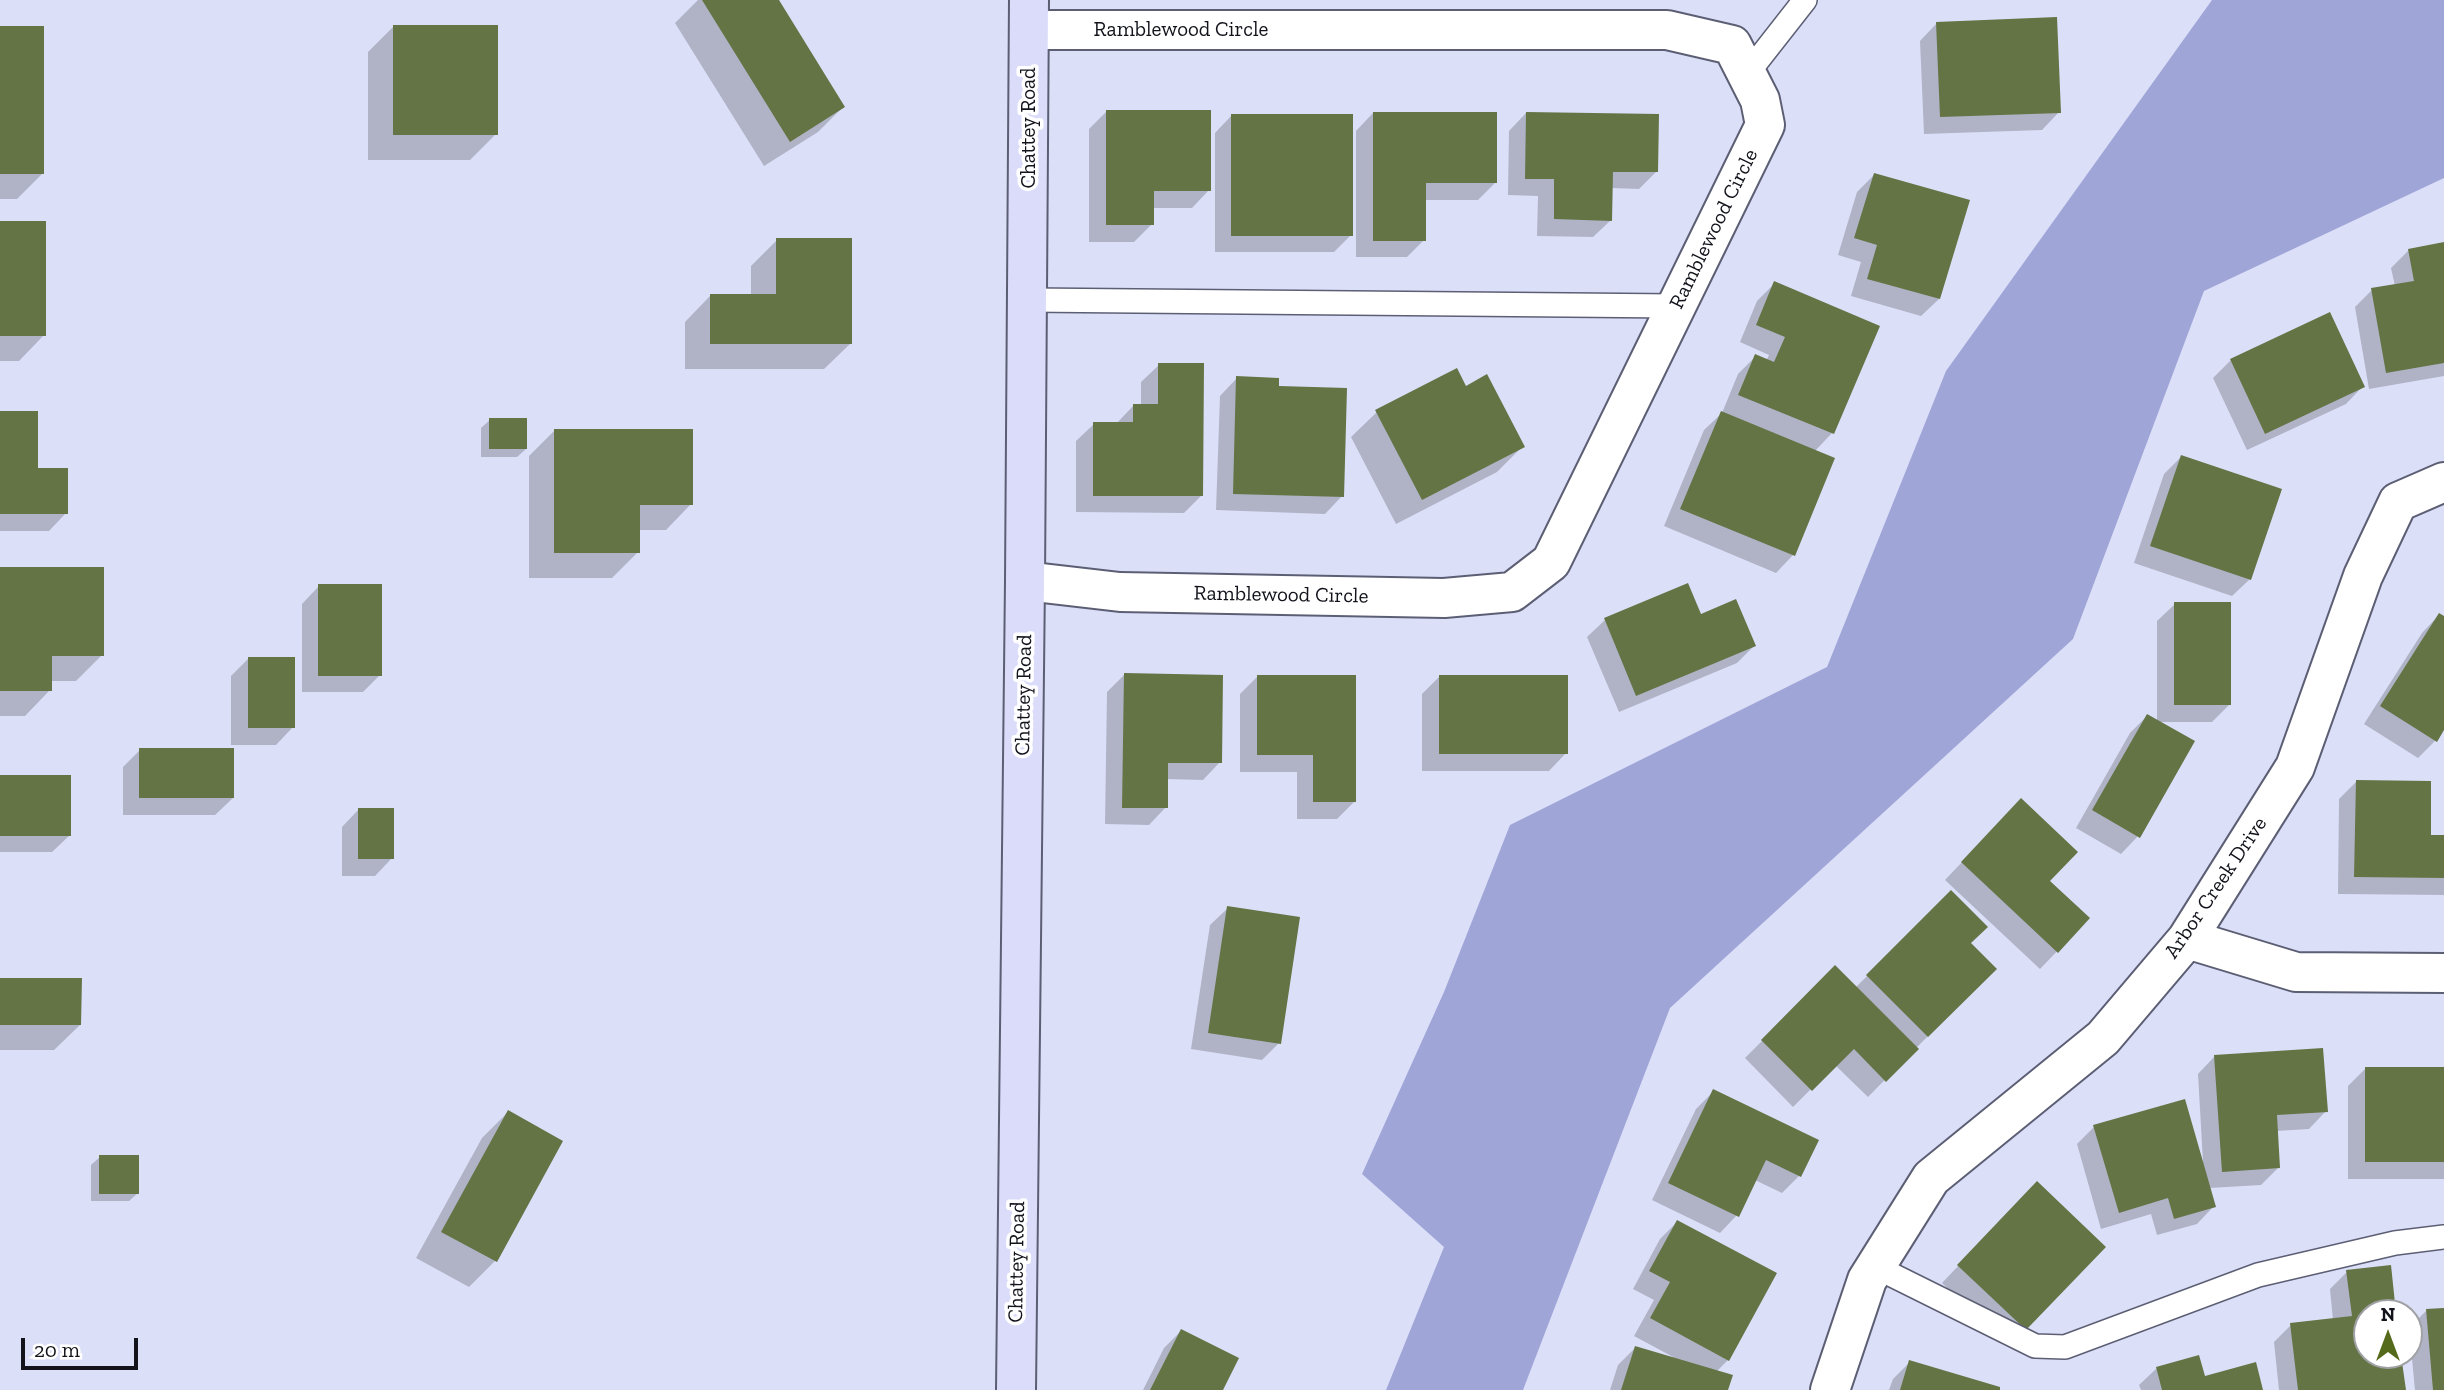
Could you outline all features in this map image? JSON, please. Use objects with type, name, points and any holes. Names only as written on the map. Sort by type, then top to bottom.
[{"type":"street","name":"Ramblewood Circle","points":[[1026,581],[1120,592],[1444,597],[1512,592],[1550,562],[1765,125],[1760,100],[1732,45],[1667,30],[1029,15]]},
{"type":"street","name":"Chattey Road","points":[[1016,1390],[1026,581],[1029,15]]},
{"type":"street","name":"Arbor Creek Drive","points":[[1830,1390],[1867,1280],[1931,1178],[2103,1038],[2187,939],[2295,767],[2363,576],[2398,502],[2444,482]]},
{"type":"street","points":[[2187,939],[2296,972],[2444,973]]},
{"type":"lane","points":[[1747,74],[1805,0]]},
{"type":"lane","points":[[1028,300],[1676,306]]},
{"type":"lane","points":[[1876,1267],[2035,1346],[2064,1347],[2258,1275],[2395,1243],[2444,1237]]},
{"type":"shaded area","points":[[2212,0],[2444,0],[2444,178],[2204,291],[2073,639],[1670,1008],[1523,1390],[1386,1390],[1444,1247],[1362,1174],[1444,992],[1510,825],[1827,667],[1946,371]]},
{"type":"building","points":[[702,0],[779,0],[845,107],[790,142]]},
{"type":"building","points":[[2057,17],[2061,113],[1940,117],[1936,22]]},
{"type":"building","points":[[393,25],[498,25],[498,135],[393,135]]},
{"type":"building","points":[[0,26],[44,26],[44,174],[0,174]]},
{"type":"building","points":[[1106,110],[1211,110],[1211,191],[1154,191],[1154,225],[1106,225]]},
{"type":"building","points":[[1373,112],[1497,112],[1497,183],[1426,183],[1426,241],[1373,241]]},
{"type":"building","points":[[1526,112],[1659,114],[1658,172],[1613,172],[1612,221],[1554,219],[1554,179],[1525,179]]},
{"type":"building","points":[[1231,114],[1353,114],[1353,236],[1231,236]]},
{"type":"building","points":[[1874,173],[1970,200],[1940,299],[1867,279],[1877,245],[1854,238]]},
{"type":"building","points":[[0,221],[46,221],[46,336],[0,336]]},
{"type":"building","points":[[776,238],[852,238],[852,344],[710,344],[710,294],[776,294]]},
{"type":"building","points":[[2444,242],[2444,363],[2386,373],[2371,288],[2414,281],[2408,249]]},
{"type":"building","points":[[1774,281],[1880,326],[1834,434],[1738,395],[1755,354],[1774,362],[1785,337],[1756,325]]},
{"type":"building","points":[[2330,312],[2365,387],[2265,434],[2230,359]]},
{"type":"building","points":[[1158,363],[1204,363],[1203,496],[1093,496],[1093,422],[1133,422],[1133,404],[1158,404]]},
{"type":"building","points":[[1457,368],[1466,386],[1487,374],[1525,447],[1422,500],[1375,410]]},
{"type":"building","points":[[1236,376],[1279,378],[1279,386],[1347,388],[1344,497],[1233,494]]},
{"type":"building","points":[[0,411],[38,411],[38,468],[68,468],[68,514],[0,514]]},
{"type":"building","points":[[1721,411],[1835,458],[1795,556],[1680,509]]},
{"type":"building","points":[[489,418],[527,418],[527,449],[489,449]]},
{"type":"building","points":[[554,429],[693,429],[693,505],[640,505],[640,553],[554,553]]},
{"type":"building","points":[[2181,455],[2282,489],[2251,580],[2150,546]]},
{"type":"building","points":[[0,567],[104,567],[104,656],[52,656],[52,691],[0,691]]},
{"type":"building","points":[[1688,583],[1701,614],[1736,599],[1756,646],[1636,696],[1604,618]]},
{"type":"building","points":[[318,584],[382,584],[382,676],[318,676]]},
{"type":"building","points":[[2174,602],[2231,602],[2231,705],[2174,705]]},
{"type":"building","points":[[2439,613],[2444,616],[2444,730],[2437,742],[2380,706]]},
{"type":"building","points":[[248,657],[295,657],[295,728],[248,728]]},
{"type":"building","points":[[1124,673],[1223,675],[1222,763],[1168,763],[1168,808],[1122,808]]},
{"type":"building","points":[[1257,675],[1356,675],[1356,802],[1313,802],[1313,755],[1257,755]]},
{"type":"building","points":[[1439,675],[1568,675],[1568,754],[1439,754]]},
{"type":"building","points":[[2147,714],[2195,741],[2140,838],[2092,810]]},
{"type":"building","points":[[139,748],[234,748],[234,798],[139,798]]},
{"type":"building","points":[[0,775],[71,775],[71,836],[0,836]]},
{"type":"building","points":[[2356,780],[2431,781],[2431,835],[2444,835],[2444,878],[2354,877]]},
{"type":"building","points":[[2021,798],[2078,852],[2050,881],[2090,918],[2058,953],[1961,862]]},
{"type":"building","points":[[358,808],[394,808],[394,859],[358,859]]},
{"type":"building","points":[[1951,890],[1988,927],[1971,943],[1997,969],[1928,1037],[1866,975]]},
{"type":"building","points":[[1227,906],[1300,917],[1281,1044],[1208,1033]]},
{"type":"building","points":[[1835,965],[1919,1049],[1886,1082],[1854,1049],[1812,1091],[1761,1040]]},
{"type":"building","points":[[0,978],[82,978],[81,1025],[0,1025]]},
{"type":"building","points":[[2323,1048],[2328,1112],[2277,1115],[2280,1168],[2222,1172],[2214,1055]]},
{"type":"building","points":[[2365,1067],[2444,1067],[2444,1162],[2365,1162]]},
{"type":"building","points":[[1713,1089],[1819,1140],[1801,1177],[1766,1160],[1739,1217],[1668,1183]]},
{"type":"building","points":[[2185,1099],[2216,1207],[2174,1219],[2168,1198],[2119,1213],[2093,1125]]},
{"type":"building","points":[[508,1110],[563,1141],[497,1262],[441,1232]]},
{"type":"building","points":[[99,1155],[139,1155],[139,1194],[99,1194]]},
{"type":"building","points":[[2037,1181],[2106,1247],[2026,1330],[1957,1265]]},
{"type":"building","points":[[1677,1220],[1777,1273],[1729,1361],[1650,1318],[1670,1282],[1649,1271]]},
{"type":"building","points":[[2391,1265],[2395,1299],[2353,1299],[2353,1369],[2403,1369],[2406,1390],[2298,1390],[2290,1323],[2352,1316],[2346,1270]]},
{"type":"building","points":[[2444,1308],[2444,1390],[2433,1390],[2426,1309]]},
{"type":"building","points":[[1181,1329],[1239,1358],[1223,1390],[1150,1390]]},
{"type":"building","points":[[1635,1346],[1733,1375],[1728,1390],[1621,1390]]},
{"type":"building","points":[[2199,1355],[2205,1376],[2256,1362],[2263,1390],[2162,1390],[2156,1367]]},
{"type":"building","points":[[1909,1360],[2000,1387],[2000,1390],[1900,1390]]}]
